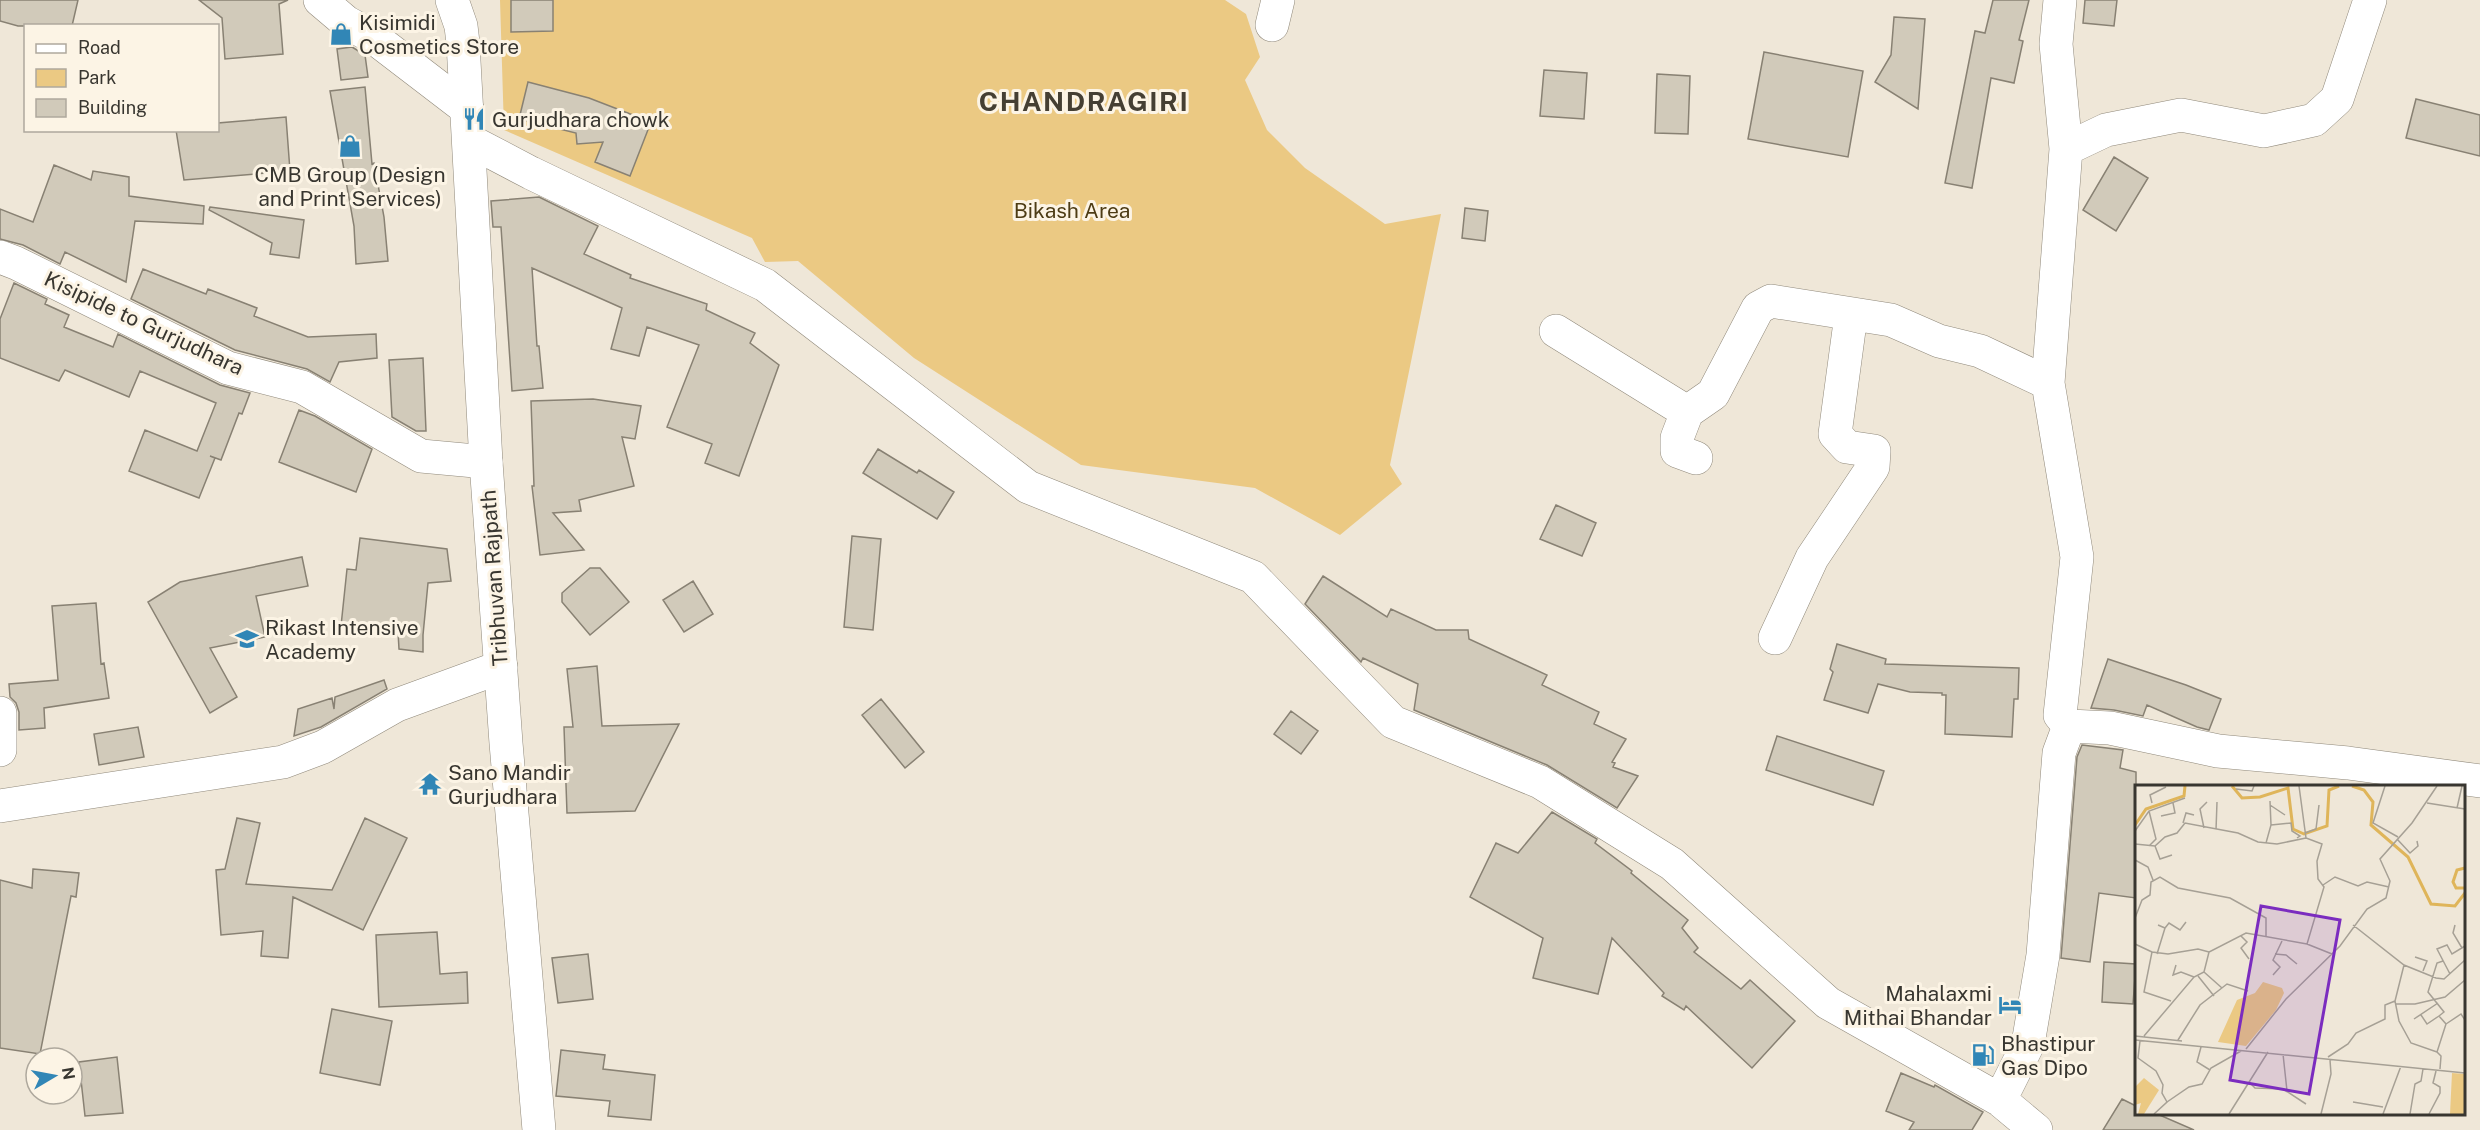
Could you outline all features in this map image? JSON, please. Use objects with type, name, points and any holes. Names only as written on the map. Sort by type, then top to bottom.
[{"type":"main road","points":[[320,0],[346,22],[373,37],[467,109]]},
{"type":"main road","points":[[2061,0],[2056,44],[2066,149],[2048,382],[2077,557],[2060,715],[2069,726],[2110,728],[2218,751],[2348,763],[2480,781]]},
{"type":"main road","points":[[2066,149],[2106,130],[2181,116],[2264,131],[2314,120],[2337,99],[2370,0]]},
{"type":"main road","name":"Tribhuvan Rajpath","points":[[461,9],[486,462],[539,1130]]},
{"type":"main road","points":[[470,141],[531,173],[765,285],[1029,487],[1253,577],[1393,722],[1540,782],[1672,864],[1828,1003],[2000,1100],[2036,1130]]},
{"type":"main road","name":"Kisipide to Gurjudhara","points":[[6,269],[228,368],[302,387],[421,456],[486,462]]},
{"type":"main road","points":[[1696,458],[1677,451],[1677,438],[1687,412],[1713,394],[1758,308],[1771,301],[1891,320],[1939,341],[1980,351],[2048,382]]},
{"type":"main road","points":[[1775,638],[1812,558],[1873,467],[1874,451],[1847,447],[1835,434],[1851,315]]},
{"type":"main road","points":[[1556,331],[1635,382],[1687,412]]},
{"type":"main road","points":[[0,806],[283,762],[323,747],[397,705],[501,667]]},
{"type":"main road","points":[[0,713],[0,750]]},
{"type":"main road","points":[[2000,1100],[2028,1044],[2043,955],[2059,753],[2069,726]]},
{"type":"green space","name":"Bikash Area","points":[[500,0],[1225,0],[1246,14],[1260,57],[1245,80],[1267,130],[1305,168],[1385,224],[1441,214],[1390,465],[1402,484],[1340,535],[1255,488],[1081,465],[914,358],[798,261],[765,262],[752,238],[504,130]]},
{"type":"building","points":[[0,0],[78,0],[72,24],[18,26],[0,21]]},
{"type":"building","points":[[199,0],[288,0],[279,4],[283,54],[225,59],[222,18]]},
{"type":"building","points":[[511,0],[553,0],[553,31],[511,32]]},
{"type":"building","points":[[1993,0],[2029,0],[2019,40],[2023,41],[2014,83],[1991,78],[1972,188],[1945,183],[1975,31],[1985,33]]},
{"type":"building","points":[[2085,0],[2117,0],[2114,26],[2083,23]]},
{"type":"building","points":[[1894,17],[1925,19],[1918,109],[1875,82],[1891,55]]},
{"type":"building","points":[[352,47],[365,55],[368,77],[341,80],[337,49]]},
{"type":"building","points":[[1764,52],[1863,71],[1848,157],[1748,139]]},
{"type":"building","points":[[1544,70],[1587,73],[1584,119],[1540,116]]},
{"type":"building","points":[[1657,74],[1690,76],[1688,134],[1655,133]]},
{"type":"building","points":[[528,82],[589,98],[651,122],[630,176],[595,162],[603,142],[577,144],[576,133],[519,119]]},
{"type":"building","points":[[365,87],[372,164],[374,163],[384,217],[388,261],[356,264],[354,226],[330,91]]},
{"type":"building","points":[[2416,99],[2480,115],[2480,156],[2406,138]]},
{"type":"building","points":[[286,117],[290,171],[184,180],[176,132],[219,132],[219,123]]},
{"type":"building","points":[[2114,157],[2148,178],[2116,231],[2083,210]]},
{"type":"building","points":[[54,165],[91,180],[93,171],[129,177],[129,196],[204,206],[203,224],[135,221],[126,282],[65,252],[60,264],[23,245],[0,239],[0,209],[33,222]]},
{"type":"building","points":[[539,197],[598,226],[584,254],[631,275],[630,278],[707,304],[706,310],[755,333],[750,343],[779,365],[739,476],[705,463],[712,444],[667,427],[699,345],[647,327],[639,356],[611,349],[622,308],[532,268],[537,346],[539,346],[543,388],[512,391],[501,227],[493,227],[491,201]]},
{"type":"building","points":[[210,207],[304,220],[299,258],[270,254],[272,243],[209,210]]},
{"type":"building","points":[[1465,208],[1488,211],[1485,241],[1462,238]]},
{"type":"building","points":[[143,269],[206,294],[208,289],[257,308],[254,316],[308,337],[376,334],[377,358],[339,362],[330,382],[307,369],[235,350],[131,299]]},
{"type":"building","points":[[14,283],[47,299],[45,304],[69,315],[64,327],[113,347],[118,334],[220,385],[250,393],[242,414],[239,413],[221,460],[210,456],[215,458],[199,498],[129,471],[145,430],[197,451],[216,403],[140,371],[129,397],[65,370],[59,381],[0,358],[0,319]]},
{"type":"building","points":[[423,358],[426,431],[416,431],[392,417],[389,360]]},
{"type":"building","points":[[593,399],[641,406],[635,439],[622,437],[634,486],[579,500],[581,511],[553,513],[584,550],[540,555],[532,486],[534,486],[531,401]]},
{"type":"building","points":[[299,410],[315,416],[372,449],[356,492],[279,462]]},
{"type":"building","points":[[878,449],[917,473],[919,470],[954,492],[937,519],[863,473]]},
{"type":"building","points":[[1556,505],[1596,523],[1582,556],[1540,539]]},
{"type":"building","points":[[852,536],[881,539],[873,630],[844,627]]},
{"type":"building","points":[[360,538],[447,549],[451,581],[428,583],[423,652],[399,649],[398,632],[341,626],[347,569],[356,570]]},
{"type":"building","points":[[302,557],[308,586],[256,596],[265,637],[210,648],[237,697],[210,713],[148,602],[180,582]]},
{"type":"building","points":[[590,568],[600,568],[629,602],[590,635],[562,602],[562,593]]},
{"type":"building","points":[[1323,576],[1387,617],[1391,609],[1436,630],[1468,630],[1469,639],[1547,675],[1542,685],[1599,712],[1594,724],[1626,739],[1612,762],[1615,763],[1613,767],[1638,776],[1617,808],[1547,765],[1414,710],[1418,684],[1363,658],[1361,662],[1305,604]]},
{"type":"building","points":[[693,581],[713,614],[684,632],[663,600]]},
{"type":"building","points":[[96,603],[101,664],[104,663],[109,698],[44,708],[45,728],[19,730],[19,712],[16,703],[10,697],[9,684],[58,680],[52,606]]},
{"type":"building","points":[[1837,644],[1886,659],[1885,664],[2019,668],[2018,699],[2014,699],[2012,737],[1945,734],[1946,695],[1942,693],[1910,692],[1878,684],[1868,713],[1824,700],[1833,672],[1830,669]]},
{"type":"building","points":[[2108,659],[2221,699],[2209,730],[2147,705],[2143,716],[2091,708]]},
{"type":"building","points":[[597,666],[602,726],[679,724],[635,811],[567,813],[564,727],[573,727],[567,669]]},
{"type":"building","points":[[384,680],[387,689],[321,727],[294,736],[298,709],[332,698],[334,709],[335,697]]},
{"type":"building","points":[[881,699],[924,752],[905,768],[862,715]]},
{"type":"building","points":[[1291,711],[1318,731],[1301,754],[1274,734]]},
{"type":"building","points":[[138,727],[144,757],[99,765],[94,734]]},
{"type":"building","points":[[1777,736],[1884,771],[1873,805],[1766,770]]},
{"type":"building","points":[[2082,745],[2123,750],[2120,768],[2136,772],[2135,898],[2099,893],[2090,962],[2061,958],[2077,757]]},
{"type":"building","points":[[1552,812],[1597,839],[1595,843],[1632,871],[1631,873],[1688,920],[1682,928],[1698,948],[1694,952],[1741,989],[1750,980],[1795,1021],[1752,1068],[1686,1006],[1684,1010],[1662,996],[1664,993],[1612,938],[1598,994],[1533,978],[1543,938],[1470,897],[1496,843],[1518,853]]},
{"type":"building","points":[[237,818],[260,823],[246,884],[332,890],[365,818],[407,838],[363,930],[293,897],[288,958],[261,956],[263,931],[221,935],[216,870],[225,869]]},
{"type":"building","points":[[33,869],[79,873],[76,897],[71,896],[42,1046],[24,1046],[24,1052],[0,1048],[0,880],[32,888]]},
{"type":"building","points":[[437,932],[440,974],[467,972],[468,1003],[379,1007],[376,935]]},
{"type":"building","points":[[588,954],[593,999],[558,1003],[552,958]]},
{"type":"building","points":[[2104,962],[2135,964],[2133,1004],[2102,1002]]},
{"type":"building","points":[[332,1009],[392,1021],[380,1085],[320,1073]]},
{"type":"building","points":[[561,1050],[605,1055],[603,1069],[655,1075],[651,1120],[608,1116],[610,1101],[556,1096]]},
{"type":"building","points":[[117,1057],[123,1113],[85,1116],[84,1061]]},
{"type":"building","points":[[1901,1073],[1934,1087],[1935,1085],[1983,1112],[1972,1130],[1909,1130],[1914,1122],[1886,1111]]},
{"type":"building","points":[[2122,1099],[2135,1106],[2135,1115],[2160,1115],[2194,1130],[2103,1130]]},
{"type":"place","name":"Kisimidi Cosmetics Store","points":[[341,34]]},
{"type":"place","name":"Gurjudhara chowk","points":[[474,119]]},
{"type":"place","name":"CMB Group (Design and Print Services)","points":[[350,146]]},
{"type":"place","name":"Rikast Intensive Academy","points":[[247,639]]},
{"type":"place","name":"Sano Mandir Gurjudhara","points":[[430,784]]},
{"type":"place","name":"Mahalaxmi Mithai Bhandar","points":[[2010,1005]]},
{"type":"place","name":"Bhastipur Gas Dipo","points":[[1983,1055]]},
{"type":"district","name":"CHANDRAGIRI","points":[[1084,101]]}]
